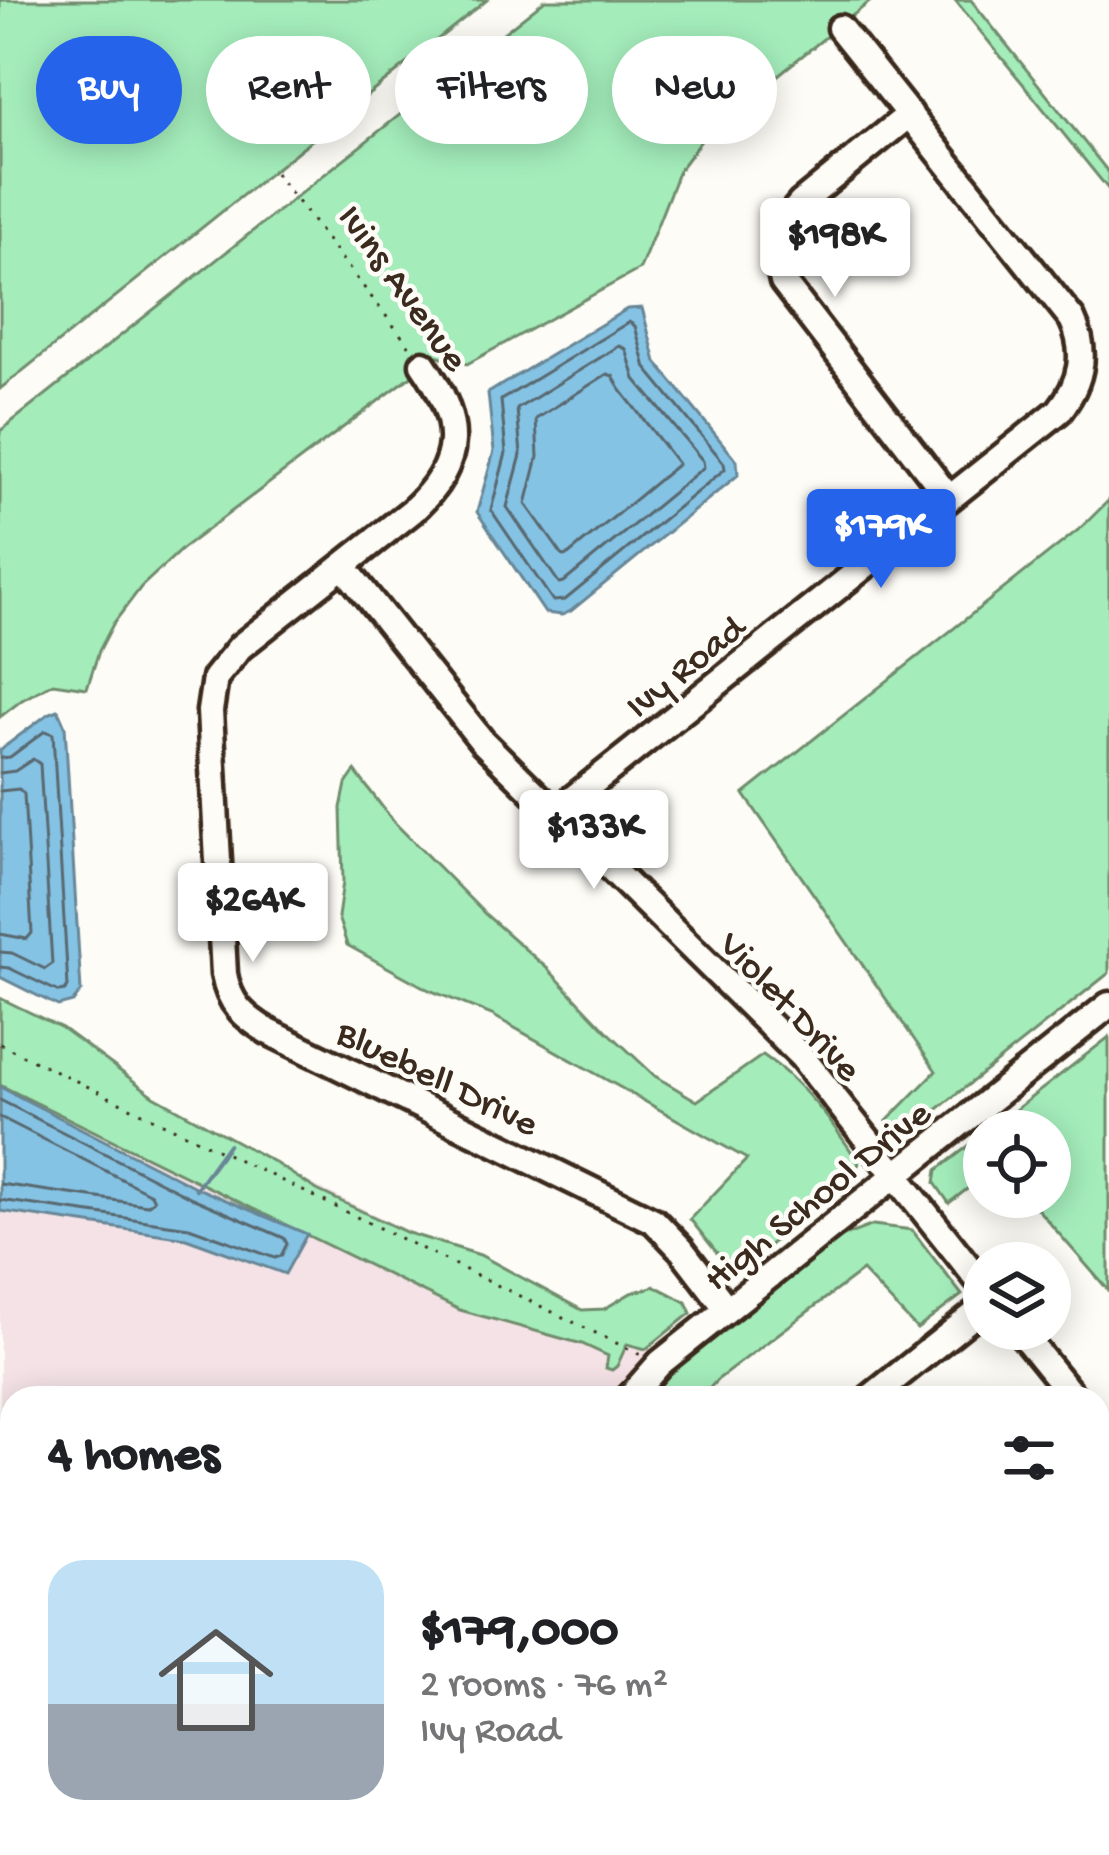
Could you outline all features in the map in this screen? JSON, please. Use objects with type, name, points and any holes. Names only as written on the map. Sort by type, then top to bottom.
[{"type":"street","points":[[840,28],[910,114],[786,220],[776,243],[783,281],[949,498]]},
{"type":"street","name":"Ivy Road","points":[[556,812],[1067,401],[1082,361],[1082,345],[1072,319],[910,114]]},
{"type":"street","name":"Ivins Avenue","points":[[423,364],[439,386],[450,415],[450,454]]},
{"type":"street","name":"Bluebell Drive","points":[[450,454],[429,496],[240,647],[214,678],[210,711],[228,993],[245,1018],[269,1032],[654,1222],[727,1309]]},
{"type":"street","name":"Violet Drive","points":[[344,567],[482,741],[802,1057],[963,1260]]},
{"type":"street","name":"High School Drive","points":[[639,1386],[660,1363],[1109,1005]]},
{"type":"street","points":[[885,1386],[963,1324]]},
{"type":"street","points":[[1035,1350],[1064,1386]]},
{"type":"path","name":"Ivins Avenue","points":[[275,172],[423,364]]},
{"type":"path","points":[[0,1044],[643,1356]]},
{"type":"shaded area","points":[[0,1033],[656,1351],[624,1386],[0,1386]]},
{"type":"green space","points":[[0,0],[487,0],[442,36],[395,36],[395,73],[371,93],[371,36],[206,36],[206,144],[307,144],[0,389]]},
{"type":"green space","points":[[545,0],[872,0],[777,76],[777,36],[612,36],[612,144],[698,144],[679,170],[640,269],[467,364],[438,356],[183,548],[141,587],[113,624],[87,688],[53,683],[0,717],[0,431],[363,144],[371,144],[371,138],[395,119],[395,144],[588,144],[588,36],[499,36]]},
{"type":"green space","points":[[955,0],[971,0],[1109,173],[1109,190]]},
{"type":"green space","points":[[1109,500],[1109,973],[905,1135],[887,1121],[936,1071],[744,794],[1082,527]]},
{"type":"green space","points":[[355,771],[393,821],[655,1076],[697,1101],[763,1055],[804,1090],[839,1133],[859,1163],[853,1177],[741,1268],[725,1263],[690,1219],[747,1159],[492,1015],[429,990],[347,945],[338,917],[343,882],[341,808],[346,784]]},
{"type":"green space","points":[[0,998],[62,1028],[154,1096],[317,1190],[408,1233],[480,1255],[582,1310],[604,1309],[655,1286],[686,1302],[691,1313],[646,1349],[627,1344],[612,1370],[606,1368],[608,1356],[582,1344],[460,1310],[0,1085]]},
{"type":"green space","points":[[1109,1037],[1109,1291],[1045,1218],[1071,1218],[1071,1110],[1015,1110]]},
{"type":"green space","points":[[963,1150],[963,1192],[949,1203],[935,1183],[937,1170]]},
{"type":"green space","points":[[873,1225],[912,1230],[962,1295],[917,1329],[862,1271],[712,1386],[654,1386],[663,1376],[833,1240]]},
{"type":"water","points":[[642,308],[656,362],[737,461],[738,475],[571,611],[545,613],[477,512],[494,451],[488,393],[627,309]]},
{"type":"water","points":[[58,710],[65,726],[81,991],[73,1002],[58,1006],[0,977],[0,750]]},
{"type":"water","points":[[0,1087],[197,1188],[307,1234],[285,1274],[186,1238],[0,1211]]},
{"type":"waterway","points":[[196,1189],[228,1145]]}]
